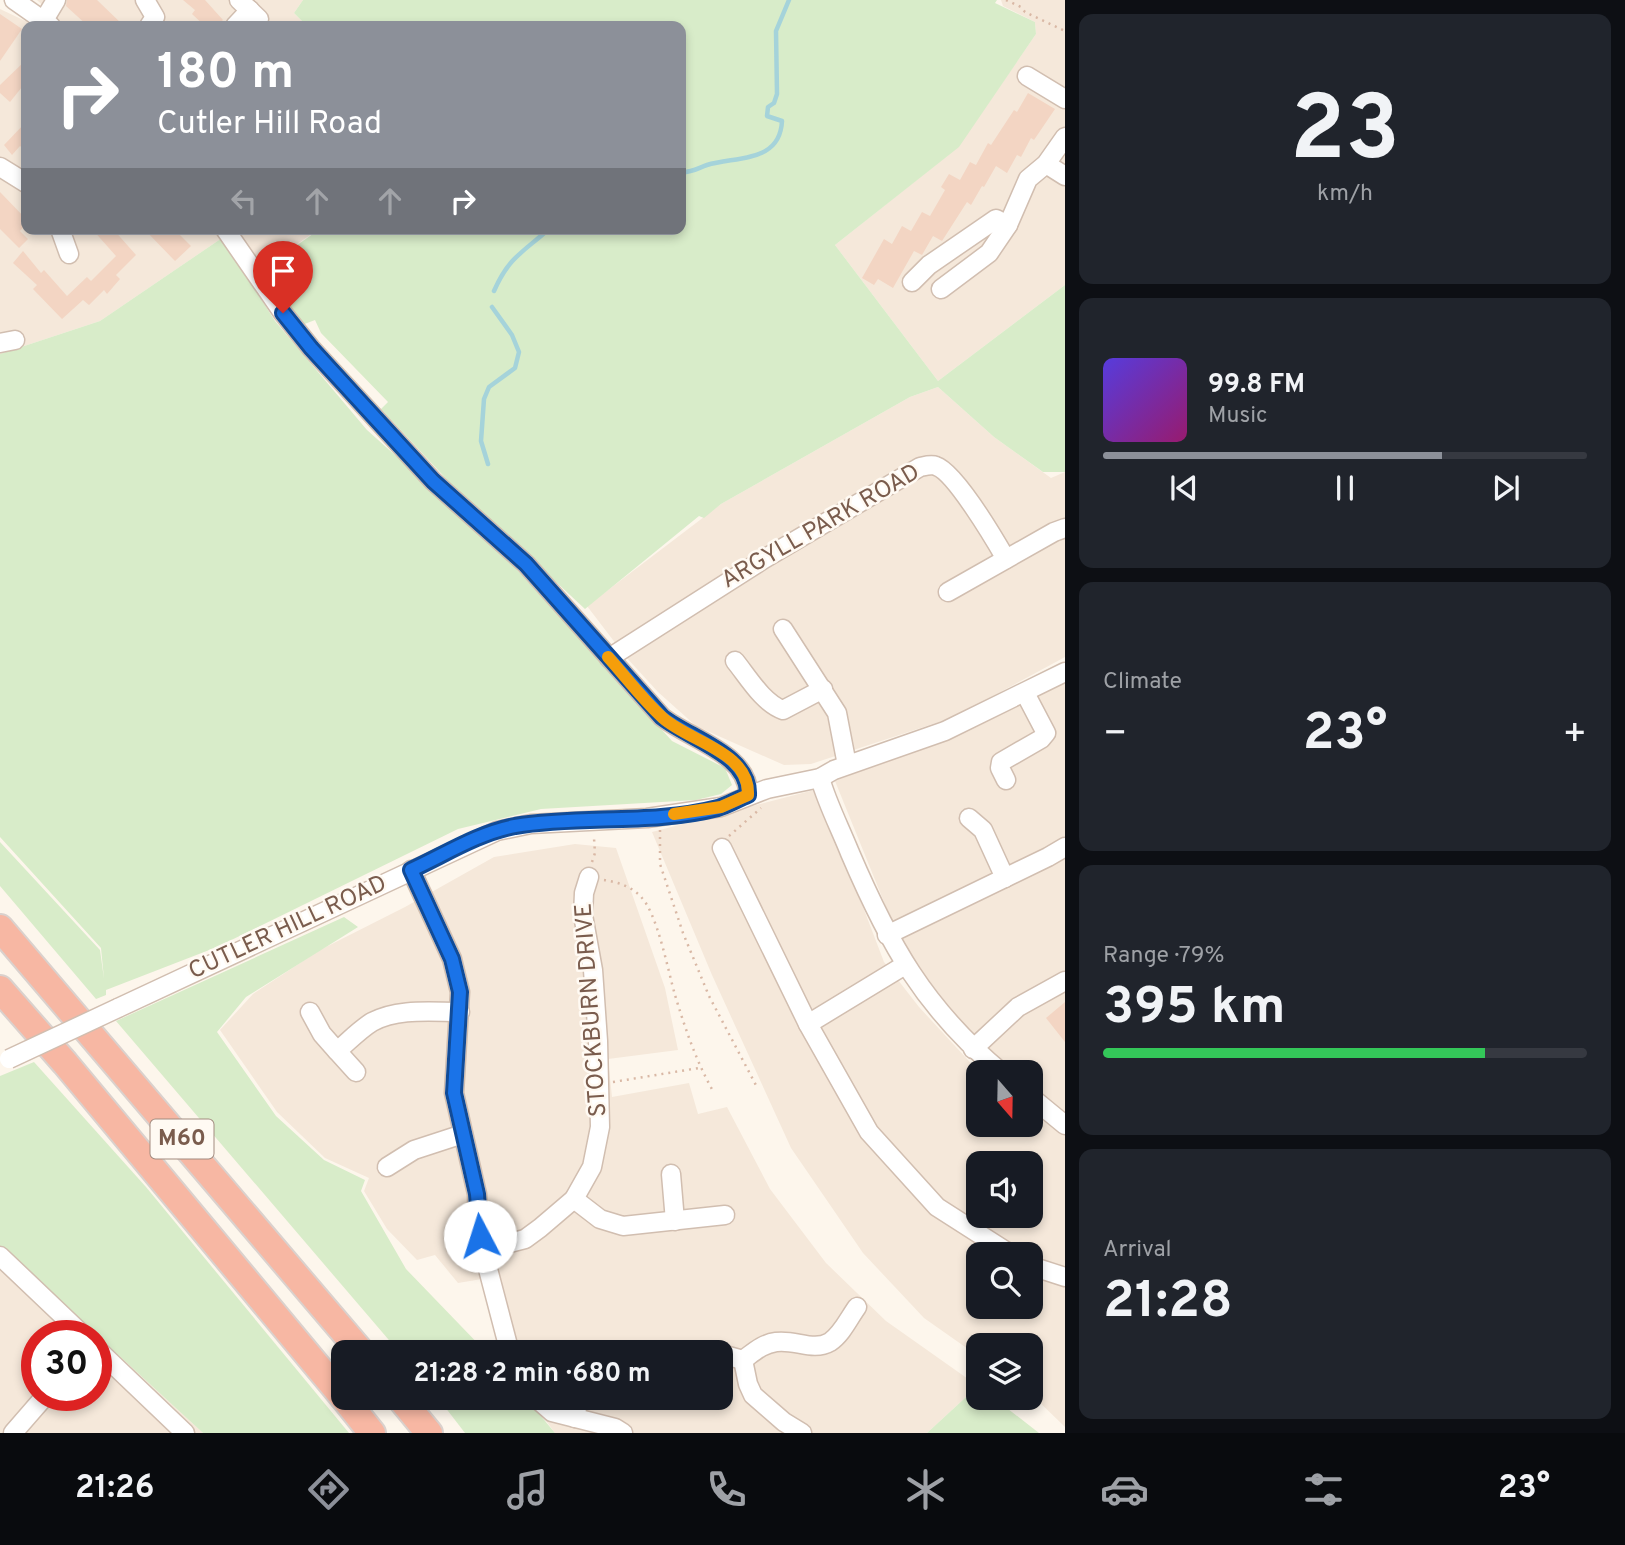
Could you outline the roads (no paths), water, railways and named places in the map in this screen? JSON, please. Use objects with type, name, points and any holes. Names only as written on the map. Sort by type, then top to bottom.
[{"type":"highway","name":"M60","points":[[0,928],[351,1340]]},
{"type":"highway","name":"M60","points":[[0,989],[65,1063],[331,1384]]},
{"type":"highway","name":"M60","points":[[353,1410],[372,1433]]},
{"type":"highway","points":[[410,1410],[429,1433]]},
{"type":"street","points":[[14,0],[44,21]]},
{"type":"street","points":[[48,21],[56,0]]},
{"type":"street","points":[[145,0],[154,11],[152,21]]},
{"type":"street","points":[[1027,76],[1065,99]]},
{"type":"street","points":[[941,289],[989,253],[1007,225],[1028,179],[1046,164],[1065,137]]},
{"type":"street","points":[[1046,164],[1065,176]]},
{"type":"street","points":[[0,167],[21,180]]},
{"type":"street","points":[[912,282],[929,265],[996,219],[1007,225]]},
{"type":"street","points":[[62,235],[69,254]]},
{"type":"street","points":[[229,235],[283,313],[311,348],[433,481],[526,564],[662,717],[737,765],[747,779],[748,795]]},
{"type":"street","name":"ARGYLL PARK ROAD","points":[[609,658],[764,559],[920,467],[928,465],[941,468],[978,510],[1006,559]]},
{"type":"street","points":[[948,592],[1065,528]]},
{"type":"street","points":[[783,629],[837,713],[847,765]]},
{"type":"street","points":[[735,661],[765,699],[774,707],[783,710],[823,689]]},
{"type":"street","name":"CUTLER HILL ROAD","points":[[4,1061],[496,831],[531,824],[660,816],[721,807],[766,789],[820,778],[847,765],[945,731],[1065,672]]},
{"type":"street","points":[[1006,780],[1000,768],[1001,762],[1041,739],[1046,733],[1025,693]]},
{"type":"street","points":[[820,778],[870,901],[887,935],[937,1009],[986,1060]]},
{"type":"street","points":[[969,818],[983,830],[1005,878]]},
{"type":"street","points":[[887,935],[1065,846]]},
{"type":"street","points":[[722,848],[808,1024],[869,1132],[937,1207],[992,1242]]},
{"type":"street","points":[[411,870],[452,959],[460,992],[454,1093],[477,1194],[483,1250],[507,1340]]},
{"type":"street","name":"STOCKBURN DRIVE","points":[[483,1250],[525,1239],[575,1199],[587,1180],[598,1141],[599,1083],[593,970],[583,915],[584,893],[589,877]]},
{"type":"street","points":[[808,1024],[905,965]]},
{"type":"street","points":[[973,1049],[1018,1007],[1065,981]]},
{"type":"street","points":[[310,1012],[322,1034],[356,1072]]},
{"type":"street","points":[[337,1051],[370,1023],[386,1016],[460,1012]]},
{"type":"street","points":[[1043,1107],[1065,1125]]},
{"type":"street","points":[[399,1166],[414,1150],[463,1134]]},
{"type":"street","points":[[671,1174],[675,1221]]},
{"type":"street","points":[[575,1199],[600,1219],[623,1226],[725,1215]]},
{"type":"street","points":[[0,1256],[67,1320]]},
{"type":"street","points":[[1043,1270],[1065,1278]]},
{"type":"street","points":[[743,1360],[761,1346],[775,1342],[812,1346],[825,1344],[838,1335],[857,1307]]},
{"type":"street","points":[[733,1357],[743,1360]]},
{"type":"street","points":[[743,1360],[753,1395],[802,1433]]},
{"type":"street","points":[[112,1363],[185,1433]]},
{"type":"street","points":[[550,1410],[615,1428],[623,1433]]},
{"type":"street","points":[[575,1418],[577,1410]]},
{"type":"street","points":[[13,1433],[32,1411]]},
{"type":"waterway","points":[[686,172],[755,155],[774,144],[782,121],[767,116],[768,107],[774,103],[777,94],[776,31],[789,0]]},
{"type":"waterway","points":[[494,291],[505,270],[542,235]]},
{"type":"waterway","points":[[488,464],[481,441],[484,399],[489,387],[515,368],[519,352],[512,335],[492,307]]}]
